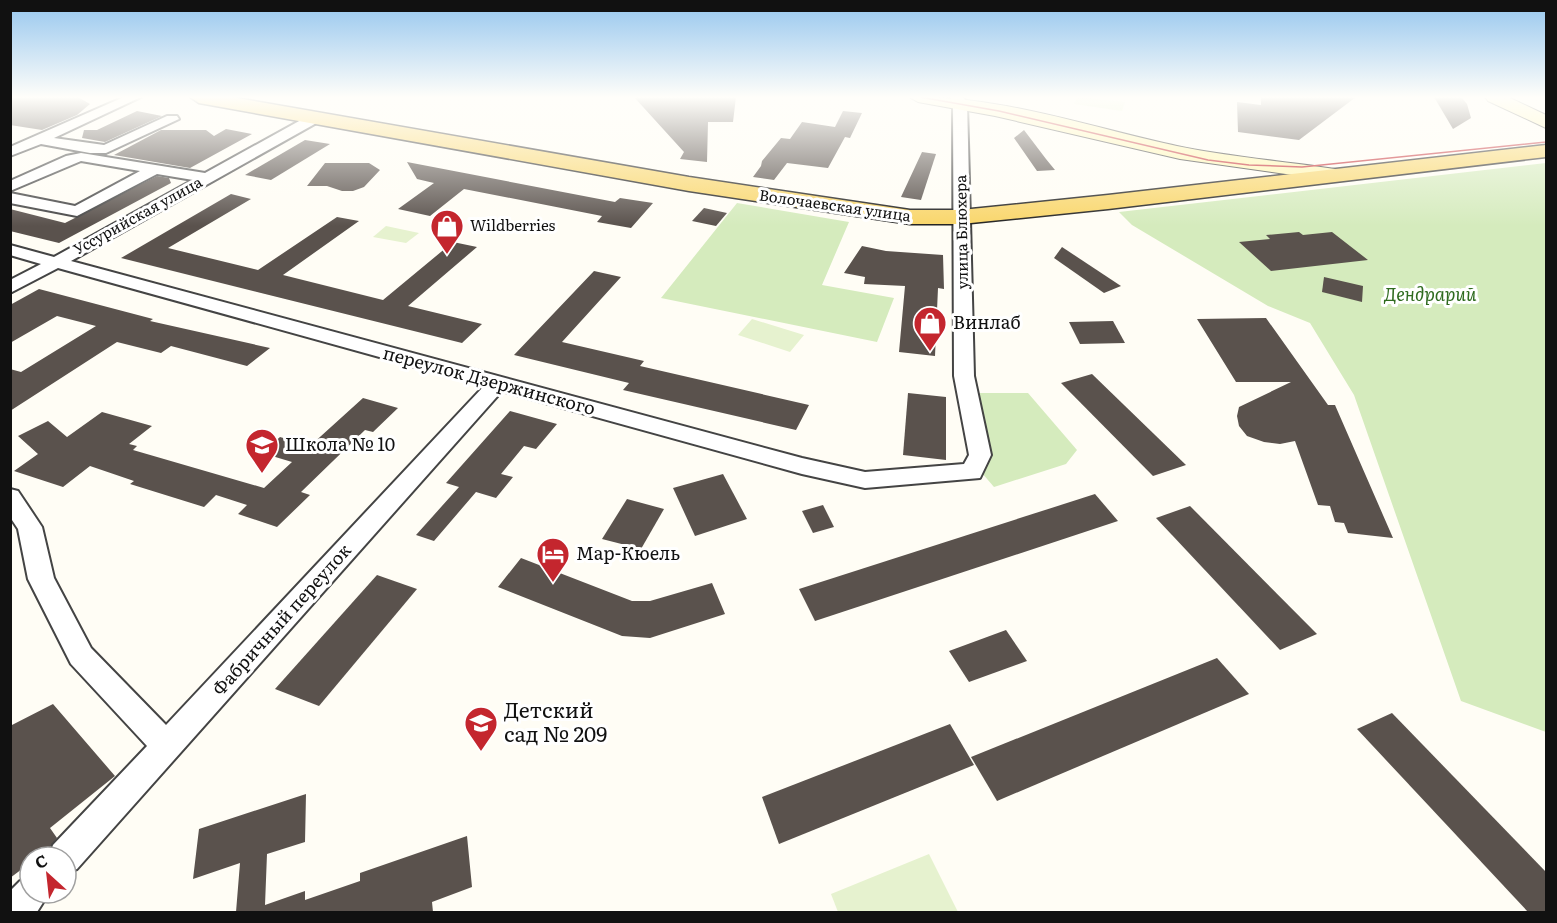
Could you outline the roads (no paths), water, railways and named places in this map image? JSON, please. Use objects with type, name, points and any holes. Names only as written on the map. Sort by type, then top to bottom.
[{"type":"main road","name":"Волочаевская улица","points":[[440,140],[677,182],[893,216],[961,217],[1546,151]]},
{"type":"main road","points":[[1126,140],[1180,153],[1335,175]]},
{"type":"main road","points":[[1180,153],[1220,168],[1250,186]]},
{"type":"street","points":[[10,152],[37,140]]},
{"type":"street","points":[[44,140],[90,149],[106,149],[126,140]]},
{"type":"street","name":"Уссурийская улица","points":[[10,288],[275,140]]},
{"type":"street","name":"улица Блюхера","points":[[959,140],[964,376],[980,455],[972,472]]},
{"type":"street","points":[[10,187],[76,157],[207,178]]},
{"type":"street","points":[[10,198],[77,211],[156,169]]},
{"type":"street","name":"переулок Дзержинского","points":[[10,250],[795,464],[865,480],[972,472]]},
{"type":"street","name":"Фабричный переулок","points":[[76,845],[498,383]]},
{"type":"street","points":[[10,497],[30,526],[40,579],[75,647],[167,746]]},
{"type":"tram line","points":[[1123,140],[1208,160],[1249,165],[1302,167],[1546,142]]},
{"type":"place","name":"Wildberries","points":[[447,255]]},
{"type":"place","name":"Винлаб","points":[[930,352]]},
{"type":"place","name":"Школа № 10","points":[[262,474]]},
{"type":"place","name":"Мар-Кюель","points":[[553,583]]},
{"type":"place","name":"Детский сад № 209","points":[[481,752]]},
{"type":"park label","name":"Дендрарий","points":[[1430,295]]}]
